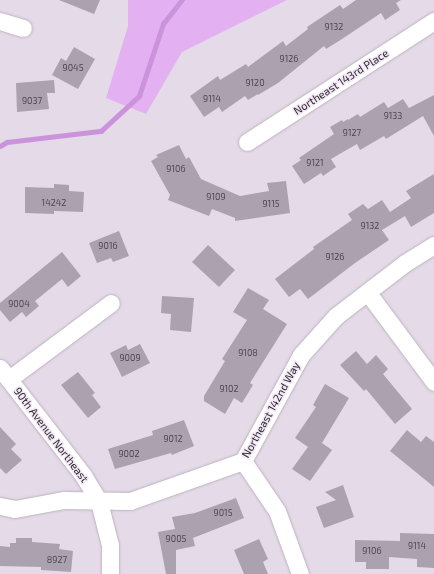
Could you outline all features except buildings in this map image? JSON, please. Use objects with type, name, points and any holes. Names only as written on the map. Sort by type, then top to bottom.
[{"type":"street","points":[[0,21],[23,28]]},
{"type":"street","name":"Northeast 143rd Place","points":[[247,142],[433,23]]},
{"type":"street","name":"Northeast 142nd Way","points":[[0,506],[15,509],[64,500],[99,502],[130,500],[243,461],[301,355],[336,316],[368,293],[405,263],[434,245]]},
{"type":"street","points":[[368,293],[434,382]]},
{"type":"street","points":[[5,373],[111,304]]},
{"type":"street","name":"90th Avenue Northeast","points":[[5,373],[83,475],[99,502],[110,545],[110,574]]},
{"type":"street","points":[[243,461],[277,511],[300,574]]},
{"type":"shaded area","points":[[128,0],[287,0],[182,52],[146,114],[106,98],[128,26]]},
{"type":"waterway","points":[[0,146],[7,142],[101,131],[139,96],[163,24],[182,0]]}]
